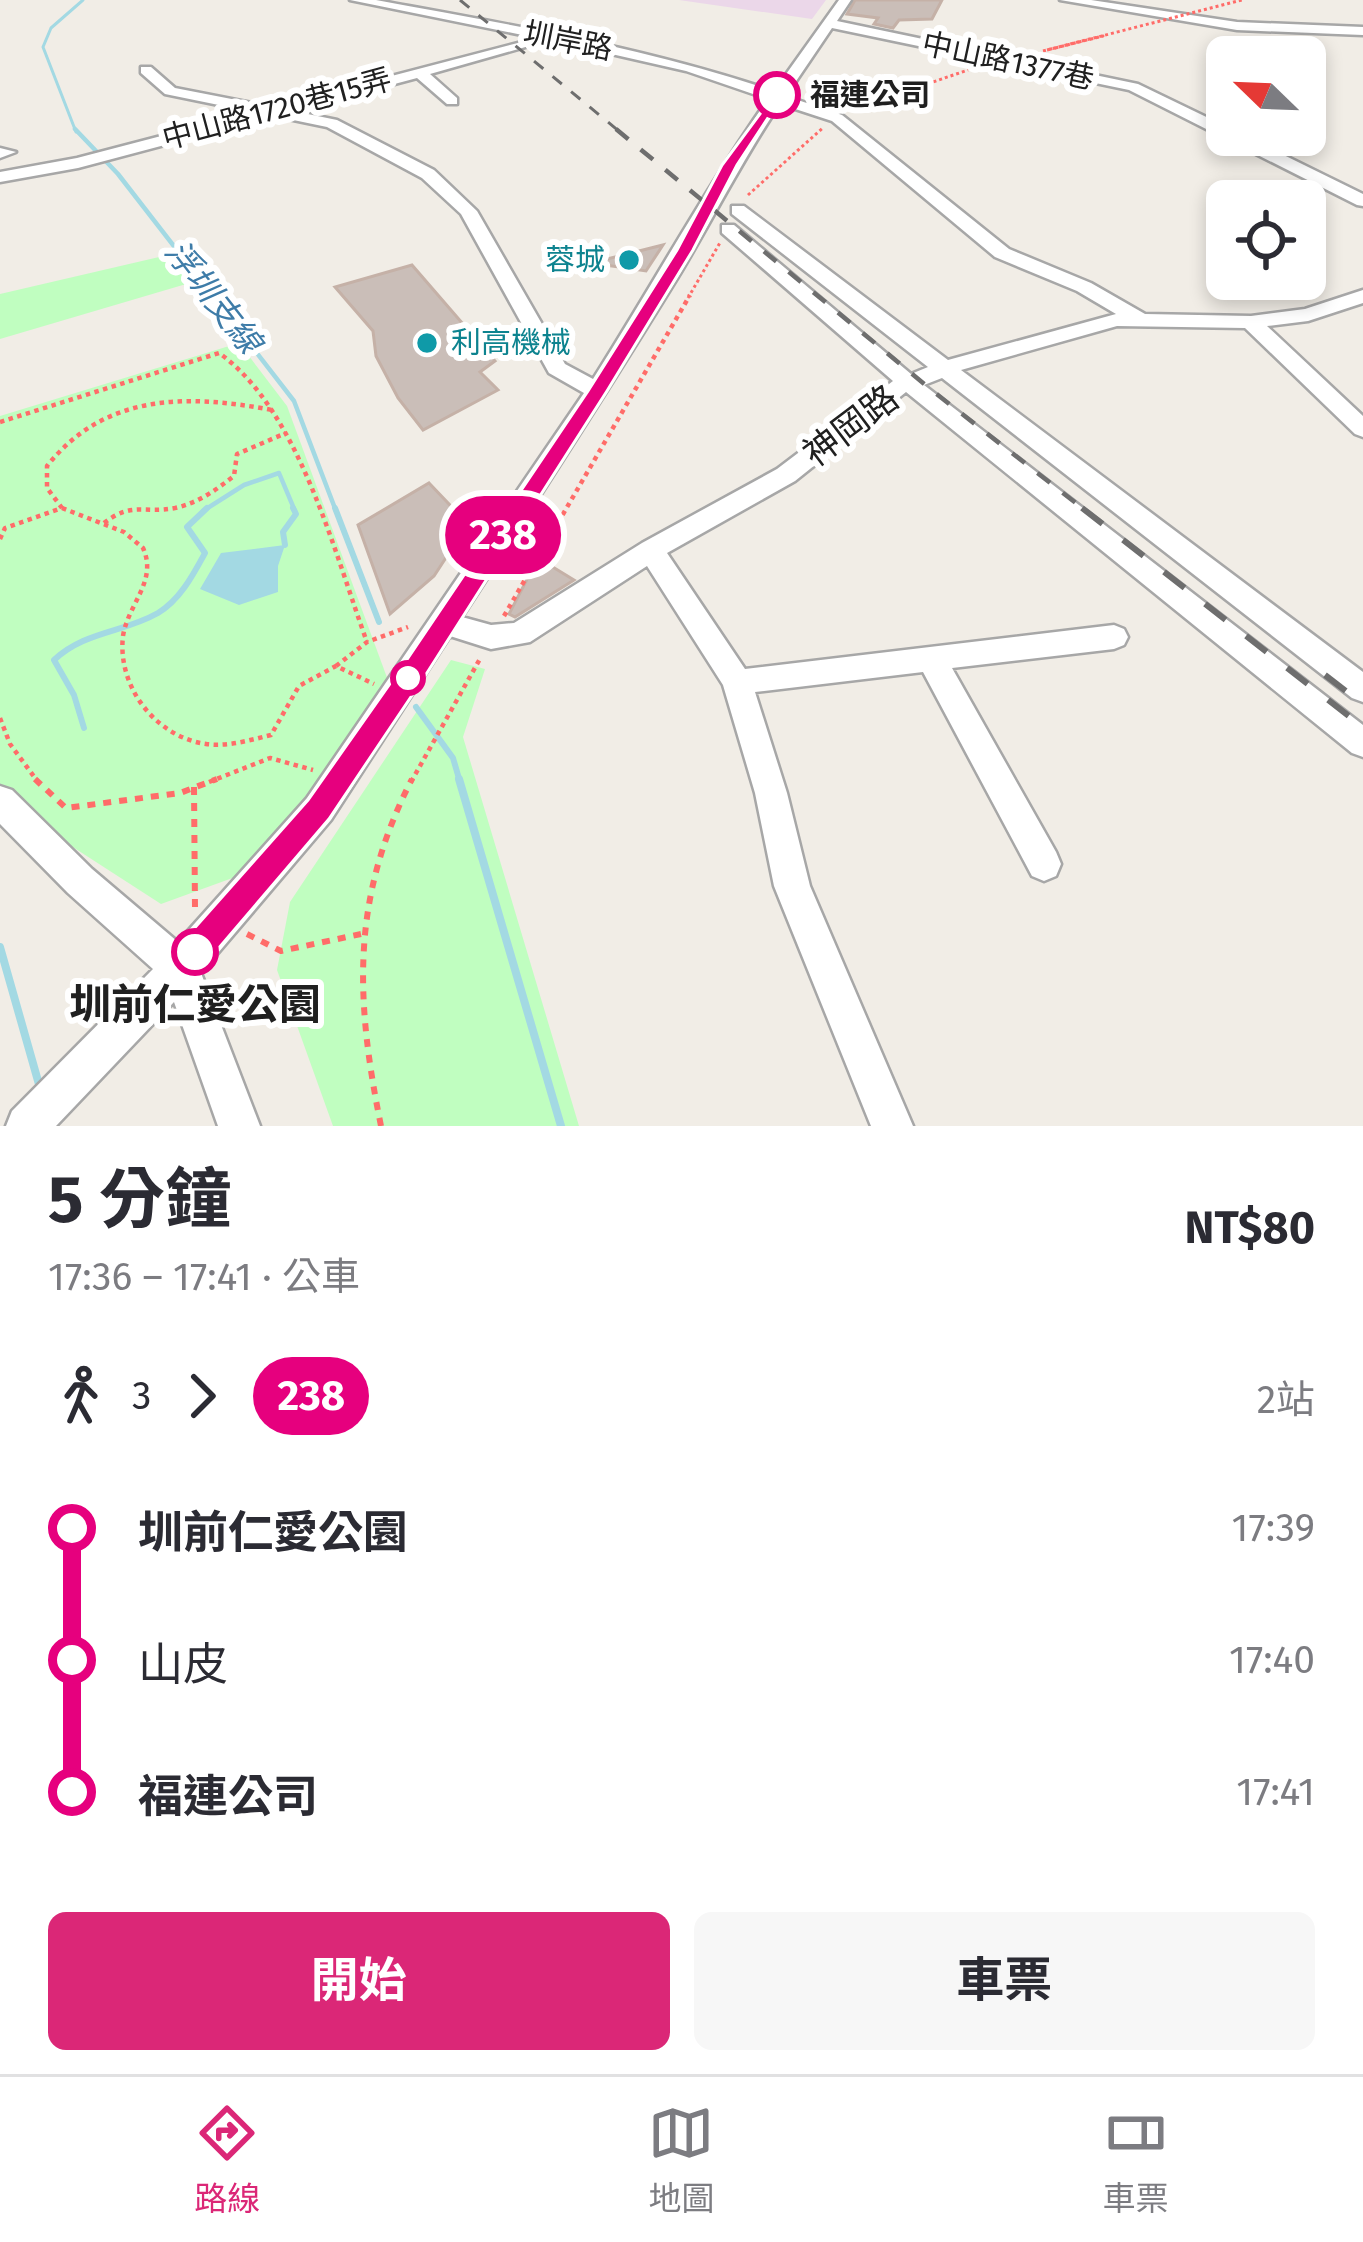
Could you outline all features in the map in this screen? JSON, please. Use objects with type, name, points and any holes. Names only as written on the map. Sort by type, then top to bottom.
[{"type":"street","name":"圳岸路","points":[[356,0],[691,68],[837,118],[1002,253],[1084,287],[1142,321]]},
{"type":"street","points":[[27,1126],[180,968],[319,809],[597,391],[685,250],[730,165],[845,0]]},
{"type":"street","points":[[1066,0],[1237,26],[1363,31]]},
{"type":"street","name":"中山路1377巷","points":[[828,23],[1133,87],[1206,122]]},
{"type":"street","name":"中山路1720巷15弄","points":[[0,177],[78,163],[554,38]]},
{"type":"street","points":[[146,70],[170,91],[332,123],[428,173],[457,198],[557,368],[597,391]]},
{"type":"street","points":[[418,70],[452,101]]},
{"type":"street","points":[[1273,156],[1363,201]]},
{"type":"street","points":[[738,211],[1363,689]]},
{"type":"street","points":[[738,211],[908,382],[1363,743]]},
{"type":"street","name":"神岡路","points":[[491,637],[520,634],[651,550],[787,475],[893,389],[941,369],[1117,320],[1250,322],[1308,315],[1363,296]]},
{"type":"street","points":[[1250,322],[1363,429]]},
{"type":"street","points":[[651,550],[737,682],[772,793],[792,886],[892,1126]]},
{"type":"street","points":[[442,628],[491,637]]},
{"type":"street","points":[[737,682],[1114,637]]},
{"type":"street","points":[[933,662],[1044,865]]},
{"type":"street","points":[[0,801],[80,881],[180,968],[239,1126]]},
{"type":"path","points":[[1046,50],[1242,0]]},
{"type":"path","points":[[1032,54],[1103,36],[1046,50]]},
{"type":"path","points":[[738,211],[793,151],[837,118],[912,86],[1004,61]]},
{"type":"path","points":[[381,1126],[372,1084],[361,943],[381,846],[491,637],[713,254]]},
{"type":"path","points":[[0,422],[219,353],[232,358],[286,434],[367,642]]},
{"type":"path","points":[[272,410],[231,401],[182,400],[118,412],[77,432],[46,466],[47,488],[62,508],[139,542],[148,557],[145,584],[123,638],[129,683],[142,712],[200,743],[230,745],[271,735],[298,686],[367,642],[405,627],[442,628]]},
{"type":"path","points":[[103,524],[125,506],[157,512],[207,500],[234,476],[237,454],[286,434]]},
{"type":"path","points":[[0,539],[2,524],[62,508]]},
{"type":"path","points":[[336,666],[375,685],[362,702]]},
{"type":"path","points":[[0,718],[3,734],[35,781],[66,808],[180,793],[270,758],[311,772],[324,755]]},
{"type":"shaded area","points":[[679,0],[826,0],[812,19]]},
{"type":"green space","points":[[172,254],[193,282],[0,339],[0,294]]},
{"type":"green space","name":"圳前仁愛公園","points":[[239,343],[287,406],[389,683],[307,797],[238,876],[161,904],[0,800],[0,416]]},
{"type":"green space","points":[[451,660],[485,669],[463,737],[579,1126],[333,1126],[277,970],[290,902]]},
{"type":"water","points":[[285,545],[278,566],[278,592],[239,605],[200,589],[221,553]]},
{"type":"building","points":[[855,0],[942,0],[932,19],[899,20],[893,28],[874,24],[878,18],[847,14]]},
{"type":"building","name":"蓉城","points":[[663,245],[646,271],[591,263]]},
{"type":"building","name":"利高機械","points":[[412,265],[495,361],[480,372],[498,390],[423,430],[398,398],[376,356],[373,331],[335,287]]},
{"type":"building","points":[[429,483],[468,524],[434,576],[390,614],[358,525]]},
{"type":"building","points":[[538,558],[574,580],[515,617],[509,614]]},
{"type":"waterway","name":"浮圳支線","points":[[76,132],[43,47],[51,28],[83,0]]},
{"type":"waterway","name":"浮圳支線","points":[[75,129],[118,174],[294,401],[336,511]]},
{"type":"waterway","points":[[206,509],[244,485],[279,473],[295,511]]},
{"type":"waterway","points":[[285,545],[283,532],[296,514],[293,508]]},
{"type":"waterway","name":"浮圳支線","points":[[335,508],[379,622]]},
{"type":"waterway","points":[[84,728],[74,695],[54,660],[78,643],[145,620],[173,601],[205,553],[187,527],[206,509]]},
{"type":"waterway","name":"浮圳支線","points":[[416,707],[453,758],[460,782]]},
{"type":"waterway","name":"浮圳支線","points":[[459,779],[561,1126]]},
{"type":"waterway","points":[[0,947],[40,1088]]},
{"type":"railway","points":[[460,0],[620,132]]},
{"type":"railway","points":[[616,129],[1086,511]]},
{"type":"railway","points":[[1082,508],[1363,727]]},
{"type":"railway","points":[[1325,675],[1363,704]]},
{"type":"bus line","name":"238","points":[[195,952],[319,809],[416,668],[597,391],[685,250],[730,165],[777,95]]},
{"type":"place","name":"福連公司","points":[[777,95]]},
{"type":"place","name":"蓉城","points":[[629,260]]},
{"type":"place","name":"利高機械","points":[[427,343]]},
{"type":"place","name":"圳前仁愛公園","points":[[195,952]]}]
